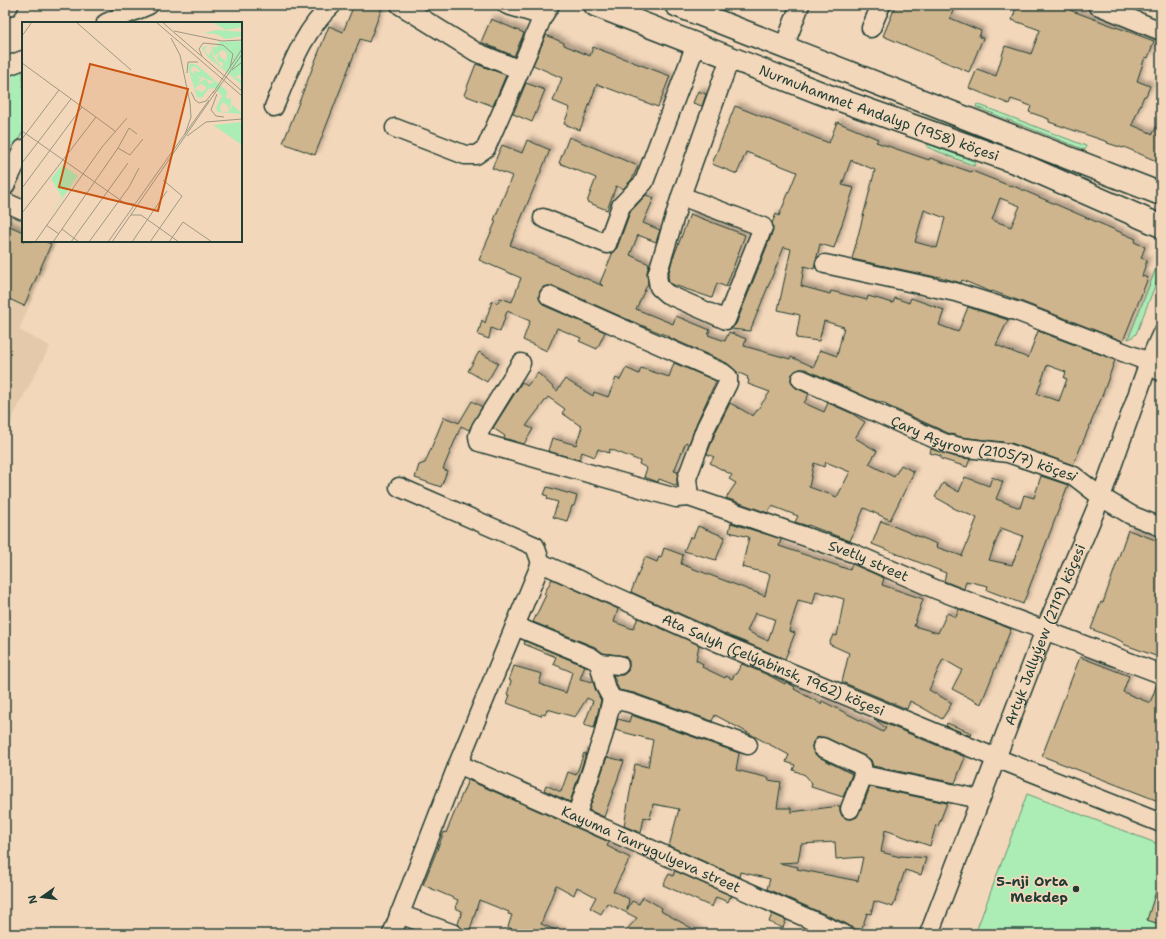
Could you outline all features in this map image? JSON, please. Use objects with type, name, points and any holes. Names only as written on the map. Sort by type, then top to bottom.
[{"type":"main road","name":"Nurmuhammet Andalyp (1958) köçesi","points":[[595,5],[826,95],[1020,164],[1160,227]]},
{"type":"main road","name":"Nurmuhammet Andalyp (1958) köçesi","points":[[676,5],[1161,194]]},
{"type":"street","points":[[108,22],[149,5]]},
{"type":"street","points":[[274,107],[298,49],[321,15],[332,5]]},
{"type":"street","points":[[400,5],[476,52],[520,70]]},
{"type":"street","points":[[396,128],[465,155],[476,155],[486,148],[546,11],[507,5]]},
{"type":"street","points":[[784,47],[800,5]]},
{"type":"street","points":[[871,28],[881,5]]},
{"type":"street","points":[[1097,5],[1161,30]]},
{"type":"street","points":[[543,218],[607,244],[621,206],[644,182],[696,44]]},
{"type":"street","points":[[681,196],[763,227],[726,320],[667,294],[659,287],[657,275],[681,196],[730,58]]},
{"type":"street","points":[[5,67],[22,60]]},
{"type":"street","points":[[5,186],[17,155]]},
{"type":"street","points":[[5,202],[22,210]]},
{"type":"street","points":[[825,264],[955,292],[1016,311],[1155,367]]},
{"type":"street","points":[[549,296],[724,373],[728,377],[728,383],[706,427],[687,478],[689,497]]},
{"type":"street","name":"Artyk Jallyýew (2119) köçesi","points":[[929,934],[1045,630],[1155,367],[1161,335]]},
{"type":"street","name":"Svetly street","points":[[521,363],[481,428],[478,436],[479,442],[676,498],[689,497],[853,553],[935,589],[1161,674]]},
{"type":"street","name":"Çary Aşyrow (2105/7) köçesi","points":[[801,380],[944,443],[1008,453],[1074,476],[1101,496],[1131,515],[1161,527]]},
{"type":"street","points":[[392,934],[458,764],[541,563],[536,546],[399,488]]},
{"type":"street","name":"Ata Salyh (Çelýabinsk, 1962) köçesi","points":[[541,563],[717,642],[996,758],[1161,823]]},
{"type":"street","points":[[515,626],[591,656],[599,663],[605,686],[612,700],[603,736],[576,816]]},
{"type":"street","points":[[599,663],[618,665]]},
{"type":"street","points":[[612,700],[630,703],[748,745]]},
{"type":"street","points":[[822,747],[862,766],[864,775],[850,809]]},
{"type":"street","name":"Kayuma Tanrygulyeva street","points":[[458,764],[843,934]]},
{"type":"street","points":[[864,775],[980,799]]},
{"type":"street","points":[[399,914],[454,934]]},
{"type":"shaded area","points":[[5,145],[22,154],[22,242],[56,242],[19,330],[50,346],[5,432]]},
{"type":"green space","points":[[22,67],[22,133],[15,147],[5,144],[5,74]]},
{"type":"green space","points":[[977,104],[1086,146],[1085,150],[976,107]]},
{"type":"green space","points":[[928,144],[976,162],[974,166],[927,147]]},
{"type":"green space","points":[[1158,263],[1158,278],[1136,334],[1128,339]]},
{"type":"green space","name":"5-nji Orta Mekdep","points":[[1027,794],[1161,845],[1161,934],[975,934]]},
{"type":"building","points":[[354,5],[383,5],[369,42],[360,39],[315,155],[283,143],[329,26],[343,32]]},
{"type":"building","points":[[896,5],[939,5],[953,11],[950,18],[981,31],[979,37],[983,38],[969,72],[883,36]]},
{"type":"building","points":[[1017,5],[1056,5],[1154,41],[1148,58],[1145,57],[1137,81],[1150,86],[1146,96],[1144,96],[1132,125],[1153,134],[1161,116],[1161,163],[1124,147],[1123,148],[1107,143],[1108,142],[1049,122],[1049,119],[1029,112],[1031,106],[1011,99],[1009,104],[969,88],[977,69],[996,76],[1005,46],[1031,54],[1040,30],[1012,20]]},
{"type":"building","points":[[491,19],[524,33],[514,56],[481,42]]},
{"type":"building","points":[[546,35],[564,43],[564,45],[590,56],[593,47],[670,76],[658,107],[597,84],[580,130],[564,124],[570,108],[553,101],[562,78],[533,65]]},
{"type":"building","points":[[476,64],[506,75],[493,106],[464,95]]},
{"type":"building","points":[[526,83],[545,90],[532,122],[513,114]]},
{"type":"building","points":[[698,91],[706,94],[702,106],[693,103]]},
{"type":"building","points":[[735,106],[829,143],[837,122],[878,139],[876,142],[929,160],[930,158],[971,172],[972,171],[1010,186],[1011,185],[1136,239],[1134,242],[1145,247],[1141,258],[1147,260],[1142,276],[1148,278],[1123,341],[962,280],[961,283],[936,276],[852,259],[875,170],[851,160],[842,185],[854,188],[834,248],[820,244],[814,269],[804,266],[801,286],[830,294],[831,291],[867,300],[868,296],[893,303],[895,298],[909,303],[911,298],[944,310],[939,325],[958,332],[968,307],[1008,320],[996,345],[1028,358],[1038,331],[1115,360],[1101,399],[1073,465],[1011,443],[961,437],[948,433],[886,405],[887,404],[871,399],[805,369],[800,369],[792,374],[791,380],[796,388],[809,394],[804,403],[824,412],[828,403],[851,413],[865,422],[855,438],[877,451],[869,464],[894,477],[901,465],[914,472],[890,520],[864,508],[850,541],[808,525],[795,522],[798,516],[772,506],[768,513],[726,498],[736,483],[729,479],[732,475],[710,463],[714,457],[707,454],[716,431],[730,403],[753,416],[770,392],[748,384],[748,377],[737,372],[727,363],[553,286],[543,287],[540,291],[539,298],[541,302],[545,306],[605,332],[597,349],[579,341],[581,338],[557,328],[547,351],[523,340],[530,321],[507,311],[500,332],[491,328],[489,339],[478,335],[482,320],[485,323],[492,301],[498,303],[500,298],[512,302],[521,278],[479,260],[496,221],[494,220],[512,176],[492,168],[502,145],[522,153],[527,140],[550,150],[510,245],[603,286],[600,283],[613,252],[617,248],[630,212],[646,195],[654,198],[643,223],[660,230],[656,242],[638,235],[630,255],[649,264],[647,272],[648,283],[636,309],[673,324],[676,316],[710,330],[708,335],[725,341],[729,332],[746,339],[744,346],[790,359],[791,357],[814,367],[820,350],[837,356],[844,327],[824,321],[819,341],[796,338],[800,315],[778,310],[791,249],[784,247],[750,331],[731,329],[736,324],[773,231],[772,223],[776,214],[779,216],[797,172],[746,152],[737,174],[712,164]],"holes":[[[1000,198],[1020,206],[1011,227],[992,220]],[[924,210],[945,218],[937,248],[915,242]],[[1047,365],[1066,372],[1064,378],[1067,379],[1059,401],[1037,394]],[[826,462],[850,472],[837,497],[809,487],[814,463],[824,467]]]},
{"type":"building","points":[[569,137],[638,166],[632,179],[623,189],[616,186],[607,210],[587,202],[596,178],[559,163]]},
{"type":"building","points":[[690,214],[745,235],[726,287],[717,283],[712,298],[669,282],[668,276],[672,261]]},
{"type":"building","points":[[5,224],[22,232],[22,242],[46,242],[51,244],[24,306],[5,297]]},
{"type":"building","points":[[479,352],[498,363],[487,382],[468,371]]},
{"type":"building","points":[[674,363],[716,381],[697,422],[689,444],[686,442],[674,471],[678,472],[677,486],[659,479],[658,482],[644,477],[647,468],[639,464],[640,461],[610,449],[609,453],[598,449],[595,457],[582,452],[579,460],[548,451],[552,438],[576,445],[582,427],[562,413],[565,409],[548,397],[526,426],[533,429],[524,444],[504,438],[505,436],[493,428],[522,382],[527,386],[538,373],[557,391],[565,379],[593,396],[594,392],[608,397],[616,378],[620,380],[626,368],[639,374],[641,368],[669,377]]},
{"type":"building","points":[[472,401],[482,407],[469,430],[461,426],[443,469],[447,471],[441,487],[415,478],[419,465],[425,463],[444,417],[459,423]]},
{"type":"building","points":[[931,449],[956,457],[970,459],[967,467],[941,459],[941,456],[930,453]]},
{"type":"building","points":[[1041,476],[1068,485],[1023,604],[987,590],[988,586],[966,581],[964,589],[944,581],[946,573],[872,544],[881,521],[937,544],[936,547],[962,556],[977,518],[953,508],[935,497],[943,483],[959,492],[965,477],[989,486],[992,477],[1003,482],[996,499],[1020,508],[1024,495],[1034,498]],"holes":[[[1001,528],[1023,536],[1012,565],[989,560]]]},
{"type":"building","points":[[547,487],[577,496],[567,521],[553,517],[558,502],[547,499],[548,496],[544,495]]},
{"type":"building","points":[[731,523],[781,539],[779,546],[850,570],[852,564],[884,578],[882,585],[923,599],[914,626],[938,633],[947,613],[956,617],[959,609],[1011,629],[981,704],[952,689],[962,670],[943,659],[929,690],[952,703],[942,719],[910,701],[907,709],[842,682],[849,653],[829,644],[833,635],[837,636],[844,599],[816,591],[813,604],[798,600],[789,631],[795,633],[785,659],[631,592],[645,557],[657,562],[659,557],[661,558],[664,548],[683,555],[681,564],[765,596],[770,574],[742,567],[749,537],[729,532]],"holes":[[[755,613],[775,619],[768,641],[747,631]]]},
{"type":"building","points":[[698,526],[725,537],[716,560],[684,551],[690,537],[693,538]]},
{"type":"building","points":[[1128,530],[1161,542],[1161,589],[1157,600],[1161,601],[1161,658],[1123,644],[1124,643],[1119,640],[1091,629],[1101,602],[1103,603]]},
{"type":"building","points":[[552,579],[618,609],[614,622],[633,629],[638,618],[699,645],[696,660],[703,664],[702,667],[725,678],[726,676],[732,679],[742,664],[785,684],[786,682],[795,687],[794,689],[821,704],[822,701],[883,732],[886,728],[874,719],[965,757],[955,783],[873,766],[871,760],[867,757],[827,738],[816,738],[812,747],[817,756],[852,774],[843,797],[811,787],[812,783],[805,775],[793,770],[795,765],[786,762],[789,755],[715,715],[712,721],[634,693],[619,690],[613,675],[623,675],[628,671],[629,661],[625,656],[603,653],[595,647],[533,622],[546,595],[544,594]]},
{"type":"building","points":[[525,641],[585,666],[580,679],[593,682],[601,700],[594,728],[584,725],[593,701],[587,698],[575,717],[547,709],[545,715],[542,714],[541,716],[507,703],[510,695],[507,695],[511,681],[509,680],[514,666],[542,674],[539,684],[566,693],[572,672],[553,664],[556,657],[524,644]]},
{"type":"building","points":[[1080,657],[1129,676],[1123,692],[1150,703],[1157,684],[1161,684],[1161,802],[1042,756]]},
{"type":"building","points":[[631,715],[739,753],[736,770],[769,778],[768,780],[781,782],[777,808],[791,808],[791,812],[840,806],[842,816],[847,819],[852,819],[857,817],[863,804],[865,803],[870,787],[947,803],[938,826],[936,825],[930,846],[885,830],[881,852],[900,857],[926,858],[921,875],[905,870],[893,907],[874,901],[871,914],[867,913],[861,931],[767,889],[770,879],[740,872],[739,877],[669,846],[679,809],[653,804],[650,819],[644,817],[641,833],[624,826],[635,764],[648,767],[653,740],[615,730],[618,719],[629,722]],"holes":[[[835,842],[836,859],[863,857],[858,881],[797,869],[798,867],[779,863],[798,862],[801,844]]]},
{"type":"building","points":[[947,723],[972,733],[971,736],[946,726]]},
{"type":"building","points":[[584,753],[586,754],[570,802],[544,790],[546,785],[561,792],[568,772],[576,775]]},
{"type":"building","points":[[607,757],[624,761],[604,817],[589,810]]},
{"type":"building","points":[[468,780],[609,842],[607,846],[630,858],[613,891],[629,899],[627,910],[632,901],[639,904],[643,897],[662,908],[661,911],[702,934],[623,934],[637,918],[607,903],[601,914],[590,908],[596,897],[577,887],[574,895],[556,885],[541,924],[565,934],[513,934],[514,930],[508,927],[512,915],[508,914],[509,912],[479,900],[470,930],[467,929],[466,934],[464,934],[462,928],[458,924],[462,911],[455,908],[458,900],[423,885],[444,832],[446,833]]},
{"type":"building","points":[[675,871],[732,896],[728,902],[716,897],[712,907],[663,885],[669,874],[673,876]]},
{"type":"building","points":[[1159,882],[1161,883],[1161,917],[1159,924],[1147,920]]},
{"type":"building","points":[[772,914],[786,920],[783,928],[769,922]]},
{"type":"place","name":"5-nji Orta Mekdep","points":[[1076,889]]}]
